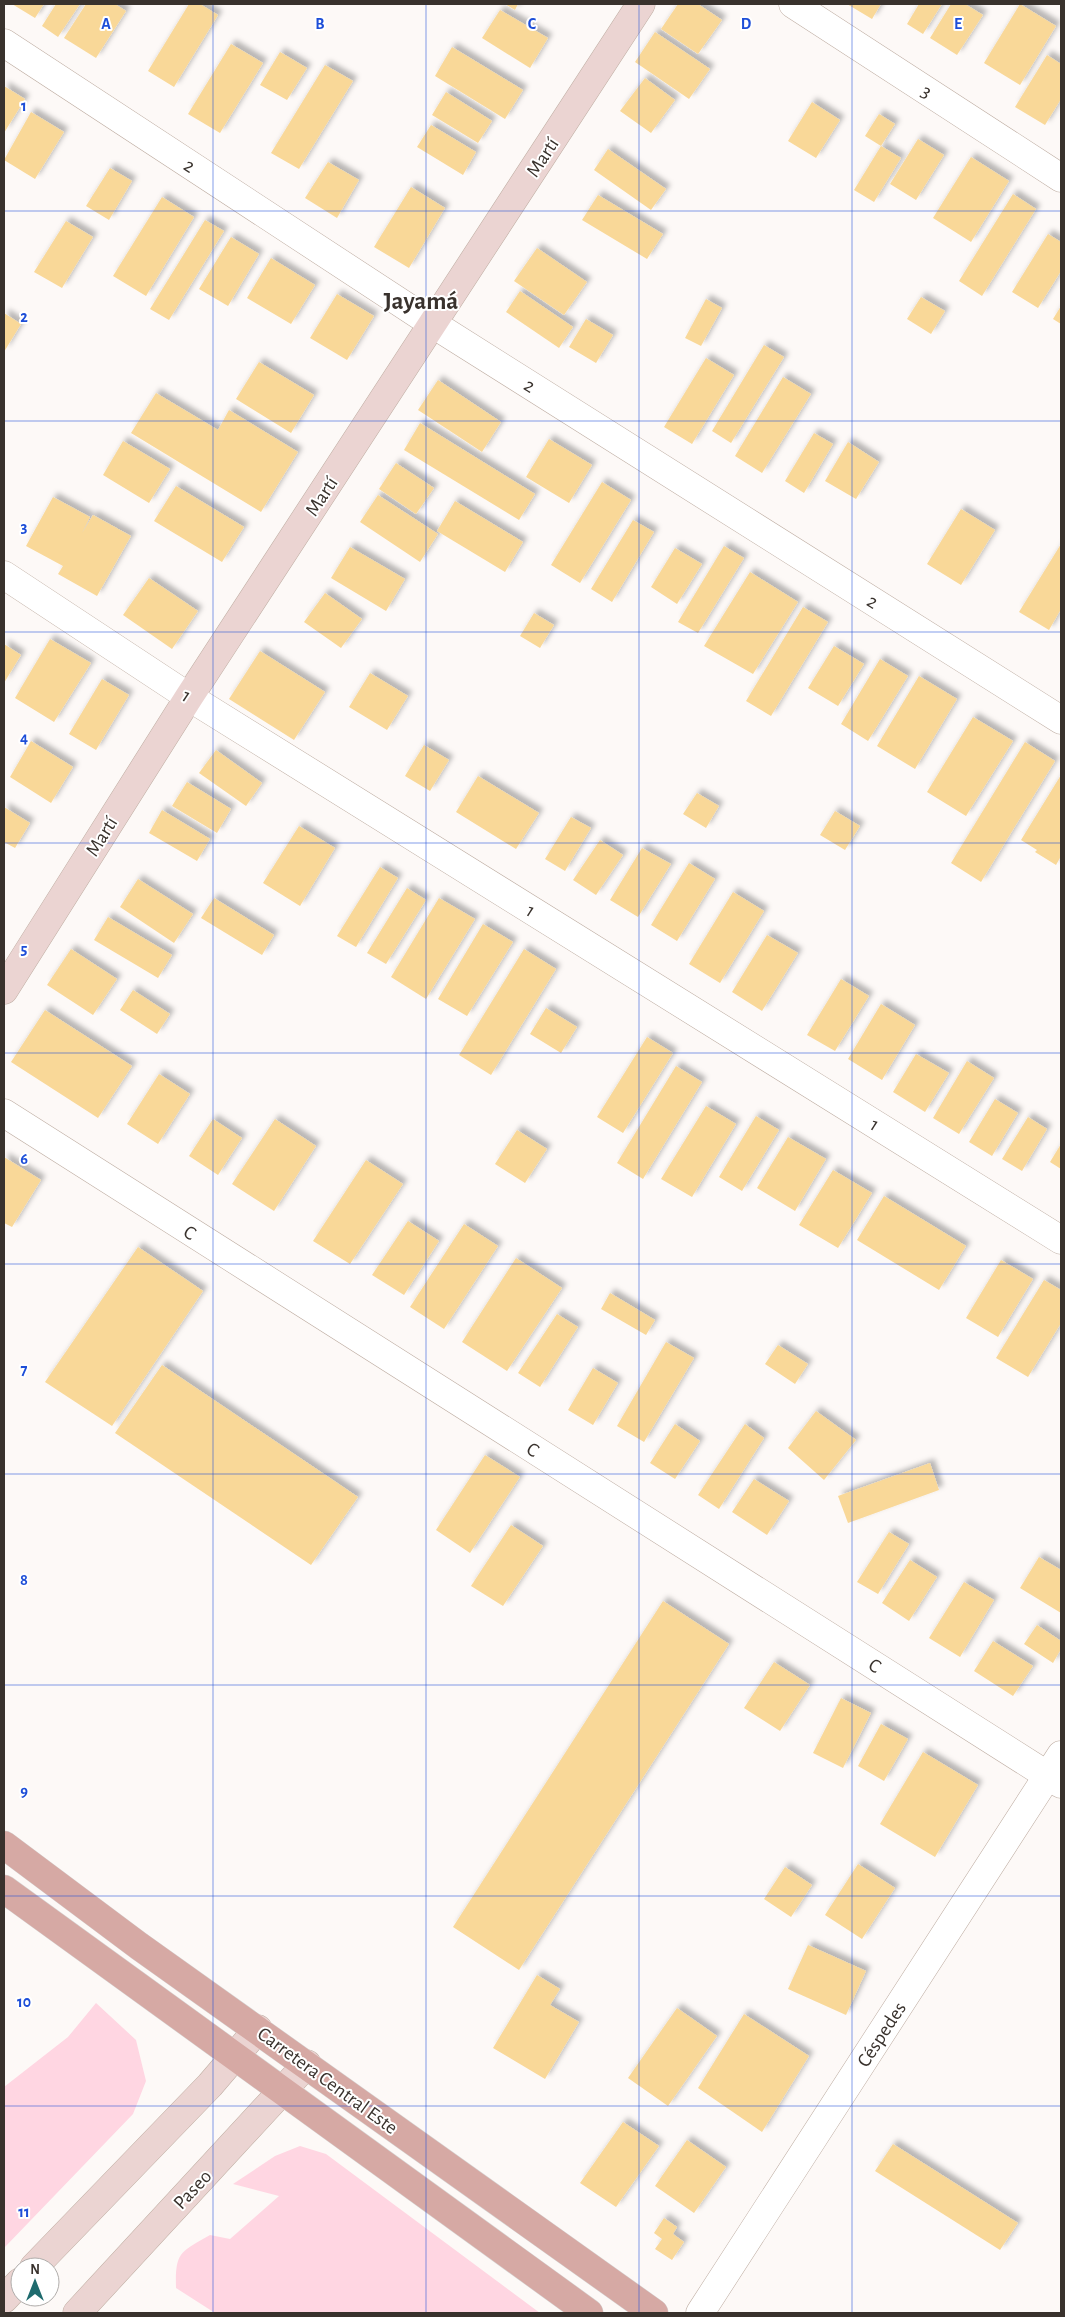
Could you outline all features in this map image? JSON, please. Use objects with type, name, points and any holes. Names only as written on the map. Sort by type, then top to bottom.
[{"type":"main road","name":"Carretera Central Este","points":[[4,1845],[139,1946],[308,2064],[654,2313]]},
{"type":"main road","name":"Carretera Central Este","points":[[4,1890],[588,2313]]},
{"type":"street","name":"Martí","points":[[4,990],[189,697],[641,4]]},
{"type":"street","name":"3","points":[[793,4],[1061,178]]},
{"type":"street","name":"2","points":[[4,43],[433,324],[1061,720]]},
{"type":"street","name":"1","points":[[4,575],[189,697],[1061,1240]]},
{"type":"street","name":"C","points":[[4,1113],[1057,1772]]},
{"type":"street","name":"Céspedes","points":[[700,2313],[1057,1772]]},
{"type":"street","points":[[44,2257],[235,2057],[258,2029]]},
{"type":"street","name":"Paseo","points":[[77,2313],[308,2064]]},
{"type":"shaded area","points":[[96,2003],[136,2040],[146,2081],[133,2114],[4,2248],[4,2087],[68,2037]]},
{"type":"shaded area","points":[[300,2146],[326,2154],[540,2313],[215,2313],[176,2288],[177,2266],[179,2259],[186,2249],[210,2235],[230,2239],[279,2196],[233,2184],[275,2156]]},
{"type":"building","points":[[12,4],[44,4],[35,18]]},
{"type":"building","points":[[56,4],[80,4],[58,37],[42,26]]},
{"type":"building","points":[[86,4],[115,4],[126,11],[96,58],[64,38]]},
{"type":"building","points":[[189,4],[200,4],[218,15],[174,87],[148,71]]},
{"type":"building","points":[[505,4],[518,4],[515,10]]},
{"type":"building","points":[[678,4],[698,4],[722,20],[698,54],[661,29]]},
{"type":"building","points":[[847,4],[881,4],[872,19]]},
{"type":"building","points":[[919,4],[942,4],[923,34],[907,24]]},
{"type":"building","points":[[951,4],[965,4],[983,15],[957,55],[930,38]]},
{"type":"building","points":[[1020,4],[1056,26],[1020,85],[984,63]]},
{"type":"building","points":[[500,10],[548,38],[530,68],[482,38]]},
{"type":"building","points":[[655,32],[710,69],[689,99],[635,62]]},
{"type":"building","points":[[231,44],[263,63],[220,133],[188,114]]},
{"type":"building","points":[[452,47],[523,90],[505,119],[435,76]]},
{"type":"building","points":[[280,52],[307,68],[287,100],[260,85]]},
{"type":"building","points":[[1047,55],[1061,64],[1061,99],[1045,125],[1015,107]]},
{"type":"building","points":[[325,65],[353,81],[299,169],[271,153]]},
{"type":"building","points":[[645,78],[675,100],[651,133],[620,111]]},
{"type":"building","points":[[4,86],[25,99],[4,133]]},
{"type":"building","points":[[446,92],[492,121],[478,143],[432,115]]},
{"type":"building","points":[[812,102],[840,120],[816,158],[788,141]]},
{"type":"building","points":[[31,112],[64,132],[35,179],[4,160]]},
{"type":"building","points":[[879,114],[895,124],[881,146],[865,136]]},
{"type":"building","points":[[431,125],[476,152],[463,175],[417,147]]},
{"type":"building","points":[[918,139],[944,155],[916,200],[890,184]]},
{"type":"building","points":[[881,146],[901,158],[874,202],[854,190]]},
{"type":"building","points":[[608,149],[666,189],[651,210],[594,170]]},
{"type":"building","points":[[971,157],[1009,181],[971,242],[933,218]]},
{"type":"building","points":[[328,162],[359,180],[337,218],[305,198]]},
{"type":"building","points":[[110,168],[132,181],[109,220],[86,206]]},
{"type":"building","points":[[411,187],[445,208],[409,268],[374,247]]},
{"type":"building","points":[[1013,194],[1036,209],[982,296],[959,281]]},
{"type":"building","points":[[598,195],[663,234],[647,259],[582,220]]},
{"type":"building","points":[[162,197],[194,217],[146,296],[113,276]]},
{"type":"building","points":[[205,220],[224,231],[169,320],[150,309]]},
{"type":"building","points":[[66,221],[93,237],[62,288],[34,272]]},
{"type":"building","points":[[1048,234],[1061,242],[1061,271],[1038,308],[1012,292]]},
{"type":"building","points":[[231,237],[259,254],[228,306],[199,289]]},
{"type":"building","points":[[537,248],[587,282],[564,315],[514,281]]},
{"type":"building","points":[[271,258],[315,285],[291,324],[247,298]]},
{"type":"building","points":[[520,291],[573,327],[559,348],[506,312]]},
{"type":"building","points":[[337,294],[374,316],[347,360],[310,338]]},
{"type":"building","points":[[921,297],[945,311],[931,334],[907,319]]},
{"type":"building","points":[[706,299],[722,308],[701,346],[685,338]]},
{"type":"building","points":[[1061,306],[1061,324],[1053,319]]},
{"type":"building","points":[[4,313],[21,324],[4,352]]},
{"type":"building","points":[[586,319],[613,335],[596,363],[569,347]]},
{"type":"building","points":[[764,345],[784,357],[731,443],[712,431]]},
{"type":"building","points":[[706,358],[734,375],[692,444],[664,427]]},
{"type":"building","points":[[259,362],[314,395],[291,433],[236,399]]},
{"type":"building","points":[[783,377],[811,394],[762,473],[735,456]]},
{"type":"building","points":[[438,380],[501,422],[482,452],[418,410]]},
{"type":"building","points":[[156,393],[218,430],[229,410],[298,452],[261,512],[131,433]]},
{"type":"building","points":[[420,423],[535,494],[519,520],[404,450]]},
{"type":"building","points":[[814,433],[833,444],[804,493],[785,481]]},
{"type":"building","points":[[549,439],[592,465],[569,503],[526,477]]},
{"type":"building","points":[[123,441],[170,469],[149,503],[103,475]]},
{"type":"building","points":[[848,442],[879,462],[856,499],[825,481]]},
{"type":"building","points":[[396,463],[434,488],[416,514],[379,489]]},
{"type":"building","points":[[602,482],[631,500],[580,583],[551,565]]},
{"type":"building","points":[[176,486],[244,527],[222,562],[154,521]]},
{"type":"building","points":[[378,495],[438,534],[420,562],[360,522]]},
{"type":"building","points":[[53,497],[90,517],[82,533],[93,515],[131,536],[97,596],[58,574],[63,566],[26,546]]},
{"type":"building","points":[[455,501],[523,542],[505,572],[437,531]]},
{"type":"building","points":[[961,509],[995,530],[961,585],[927,564]]},
{"type":"building","points":[[633,520],[654,532],[612,602],[591,589]]},
{"type":"building","points":[[1061,544],[1061,609],[1049,630],[1019,612]]},
{"type":"building","points":[[724,546],[744,558],[698,633],[678,622]]},
{"type":"building","points":[[350,547],[405,579],[386,611],[331,578]]},
{"type":"building","points":[[675,548],[702,564],[677,604],[651,587]]},
{"type":"building","points":[[750,572],[798,602],[753,674],[704,646]]},
{"type":"building","points":[[149,578],[198,611],[172,649],[123,615]]},
{"type":"building","points":[[325,593],[362,619],[341,648],[304,622]]},
{"type":"building","points":[[803,607],[828,622],[771,716],[746,701]]},
{"type":"building","points":[[534,613],[554,625],[540,648],[520,636]]},
{"type":"building","points":[[50,639],[91,663],[54,722],[15,698]]},
{"type":"building","points":[[4,644],[21,655],[4,683]]},
{"type":"building","points":[[834,646],[864,664],[838,706],[808,688]]},
{"type":"building","points":[[260,651],[325,692],[294,740],[229,699]]},
{"type":"building","points":[[880,659],[908,676],[868,741],[841,724]]},
{"type":"building","points":[[370,673],[408,696],[387,730],[349,707]]},
{"type":"building","points":[[919,676],[957,699],[915,769],[877,746]]},
{"type":"building","points":[[102,679],[129,695],[96,750],[69,734]]},
{"type":"building","points":[[973,717],[1013,741],[966,816],[927,792]]},
{"type":"building","points":[[31,741],[73,767],[51,803],[10,777]]},
{"type":"building","points":[[1025,742],[1055,761],[981,882],[951,863]]},
{"type":"building","points":[[424,745],[449,760],[430,791],[405,776]]},
{"type":"building","points":[[216,750],[262,783],[246,806],[199,773]]},
{"type":"building","points":[[1061,775],[1061,856],[1056,865],[1035,852],[1037,850],[1021,840]]},
{"type":"building","points":[[478,776],[539,813],[516,849],[456,812]]},
{"type":"building","points":[[187,782],[231,809],[217,833],[172,806]]},
{"type":"building","points":[[697,793],[719,806],[706,828],[683,814]]},
{"type":"building","points":[[4,807],[30,823],[15,848],[4,842]]},
{"type":"building","points":[[162,810],[210,839],[197,861],[149,833]]},
{"type":"building","points":[[835,811],[860,826],[845,850],[820,835]]},
{"type":"building","points":[[571,817],[591,828],[565,871],[545,859]]},
{"type":"building","points":[[299,826],[335,848],[300,906],[263,883]]},
{"type":"building","points":[[600,840],[623,855],[596,895],[573,880]]},
{"type":"building","points":[[642,848],[671,864],[638,917],[610,900]]},
{"type":"building","points":[[689,863],[715,879],[677,941],[651,925]]},
{"type":"building","points":[[380,867],[398,878],[356,947],[337,936]]},
{"type":"building","points":[[138,879],[193,914],[174,943],[120,907]]},
{"type":"building","points":[[407,888],[426,900],[386,964],[367,953]]},
{"type":"building","points":[[733,892],[764,911],[720,983],[689,964]]},
{"type":"building","points":[[214,898],[274,935],[262,955],[201,918]]},
{"type":"building","points":[[439,898],[475,919],[426,999],[391,977]]},
{"type":"building","points":[[108,917],[172,955],[158,978],[94,940]]},
{"type":"building","points":[[483,924],[513,942],[467,1016],[438,999]]},
{"type":"building","points":[[767,935],[798,953],[762,1011],[732,992]]},
{"type":"building","points":[[71,949],[117,979],[93,1015],[47,985]]},
{"type":"building","points":[[524,949],[556,969],[491,1075],[459,1055]]},
{"type":"building","points":[[841,979],[869,996],[835,1051],[807,1035]]},
{"type":"building","points":[[133,990],[170,1014],[157,1034],[120,1010]]},
{"type":"building","points":[[881,1004],[915,1025],[882,1080],[848,1059]]},
{"type":"building","points":[[546,1008],[577,1027],[561,1053],[530,1034]]},
{"type":"building","points":[[45,1010],[132,1066],[98,1118],[11,1062]]},
{"type":"building","points":[[647,1037],[673,1053],[623,1133],[597,1117]]},
{"type":"building","points":[[916,1054],[949,1073],[925,1112],[893,1092]]},
{"type":"building","points":[[967,1061],[994,1078],[959,1134],[933,1118]]},
{"type":"building","points":[[676,1066],[702,1082],[643,1179],[617,1163]]},
{"type":"building","points":[[159,1074],[190,1094],[158,1144],[127,1124]]},
{"type":"building","points":[[995,1099],[1018,1113],[992,1156],[969,1142]]},
{"type":"building","points":[[706,1106],[736,1124],[692,1197],[661,1179]]},
{"type":"building","points":[[756,1116],[779,1130],[742,1191],[719,1177]]},
{"type":"building","points":[[1028,1117],[1047,1129],[1022,1171],[1002,1159]]},
{"type":"building","points":[[213,1119],[242,1138],[218,1175],[189,1156]]},
{"type":"building","points":[[275,1119],[316,1146],[274,1211],[232,1184]]},
{"type":"building","points":[[517,1130],[547,1149],[525,1183],[495,1164]]},
{"type":"building","points":[[788,1137],[826,1159],[795,1211],[757,1188]]},
{"type":"building","points":[[1061,1144],[1061,1169],[1050,1162]]},
{"type":"building","points":[[4,1157],[41,1180],[12,1227],[4,1223]]},
{"type":"building","points":[[366,1160],[403,1184],[350,1264],[313,1241]]},
{"type":"building","points":[[833,1170],[872,1193],[838,1248],[799,1225]]},
{"type":"building","points":[[884,1196],[966,1246],[939,1290],[857,1240]]},
{"type":"building","points":[[408,1221],[439,1241],[404,1295],[372,1275]]},
{"type":"building","points":[[464,1224],[498,1246],[444,1329],[410,1307]]},
{"type":"building","points":[[138,1247],[203,1291],[112,1426],[45,1382]]},
{"type":"building","points":[[516,1258],[562,1288],[507,1371],[462,1342]]},
{"type":"building","points":[[1001,1260],[1033,1279],[998,1337],[966,1318]]},
{"type":"building","points":[[1044,1280],[1061,1290],[1061,1323],[1028,1377],[996,1358]]},
{"type":"building","points":[[610,1293],[655,1320],[646,1335],[601,1309]]},
{"type":"building","points":[[557,1314],[578,1327],[540,1387],[518,1373]]},
{"type":"building","points":[[666,1342],[694,1358],[644,1442],[617,1426]]},
{"type":"building","points":[[778,1345],[808,1364],[795,1384],[765,1364]]},
{"type":"building","points":[[162,1365],[358,1497],[311,1565],[115,1433]]},
{"type":"building","points":[[593,1368],[618,1383],[593,1425],[568,1410]]},
{"type":"building","points":[[816,1411],[856,1440],[824,1480],[788,1448]]},
{"type":"building","points":[[675,1424],[700,1441],[675,1479],[650,1463]]},
{"type":"building","points":[[745,1424],[764,1438],[719,1509],[698,1495]]},
{"type":"building","points":[[485,1455],[520,1477],[470,1553],[436,1530]]},
{"type":"building","points":[[930,1463],[939,1490],[848,1523],[838,1496]]},
{"type":"building","points":[[754,1479],[789,1501],[767,1535],[732,1512]]},
{"type":"building","points":[[511,1525],[543,1546],[503,1606],[471,1586]]},
{"type":"building","points":[[889,1532],[909,1544],[878,1594],[857,1582]]},
{"type":"building","points":[[1039,1557],[1061,1570],[1061,1613],[1020,1588]]},
{"type":"building","points":[[910,1560],[937,1577],[909,1621],[882,1603]]},
{"type":"building","points":[[964,1582],[994,1600],[960,1657],[929,1638]]},
{"type":"building","points":[[663,1601],[729,1644],[519,1970],[453,1927]]},
{"type":"building","points":[[1037,1625],[1061,1641],[1061,1649],[1053,1663],[1024,1644]]},
{"type":"building","points":[[993,1641],[1033,1666],[1013,1696],[974,1671]]},
{"type":"building","points":[[774,1662],[810,1685],[780,1731],[744,1708]]},
{"type":"building","points":[[841,1698],[871,1713],[843,1768],[813,1753]]},
{"type":"building","points":[[881,1724],[908,1739],[884,1781],[858,1766]]},
{"type":"building","points":[[923,1752],[978,1785],[935,1857],[880,1824]]},
{"type":"building","points":[[858,1864],[895,1888],[862,1939],[825,1915]]},
{"type":"building","points":[[785,1867],[812,1885],[791,1917],[764,1899]]},
{"type":"building","points":[[808,1945],[866,1971],[846,2015],[788,1989]]},
{"type":"building","points":[[537,1975],[560,1989],[550,2005],[579,2022],[545,2079],[493,2048]]},
{"type":"building","points":[[677,2008],[717,2036],[668,2106],[628,2078]]},
{"type":"building","points":[[744,2014],[809,2056],[762,2132],[698,2088]]},
{"type":"building","points":[[623,2122],[659,2146],[616,2207],[580,2183]]},
{"type":"building","points":[[687,2140],[726,2167],[694,2213],[655,2186]]},
{"type":"building","points":[[893,2144],[1018,2223],[1000,2250],[875,2171]]},
{"type":"building","points":[[664,2218],[677,2227],[673,2234],[684,2242],[672,2260],[655,2249],[662,2239],[654,2233]]},
{"type":"district","name":"Jayamá","points":[[421,300]]}]
